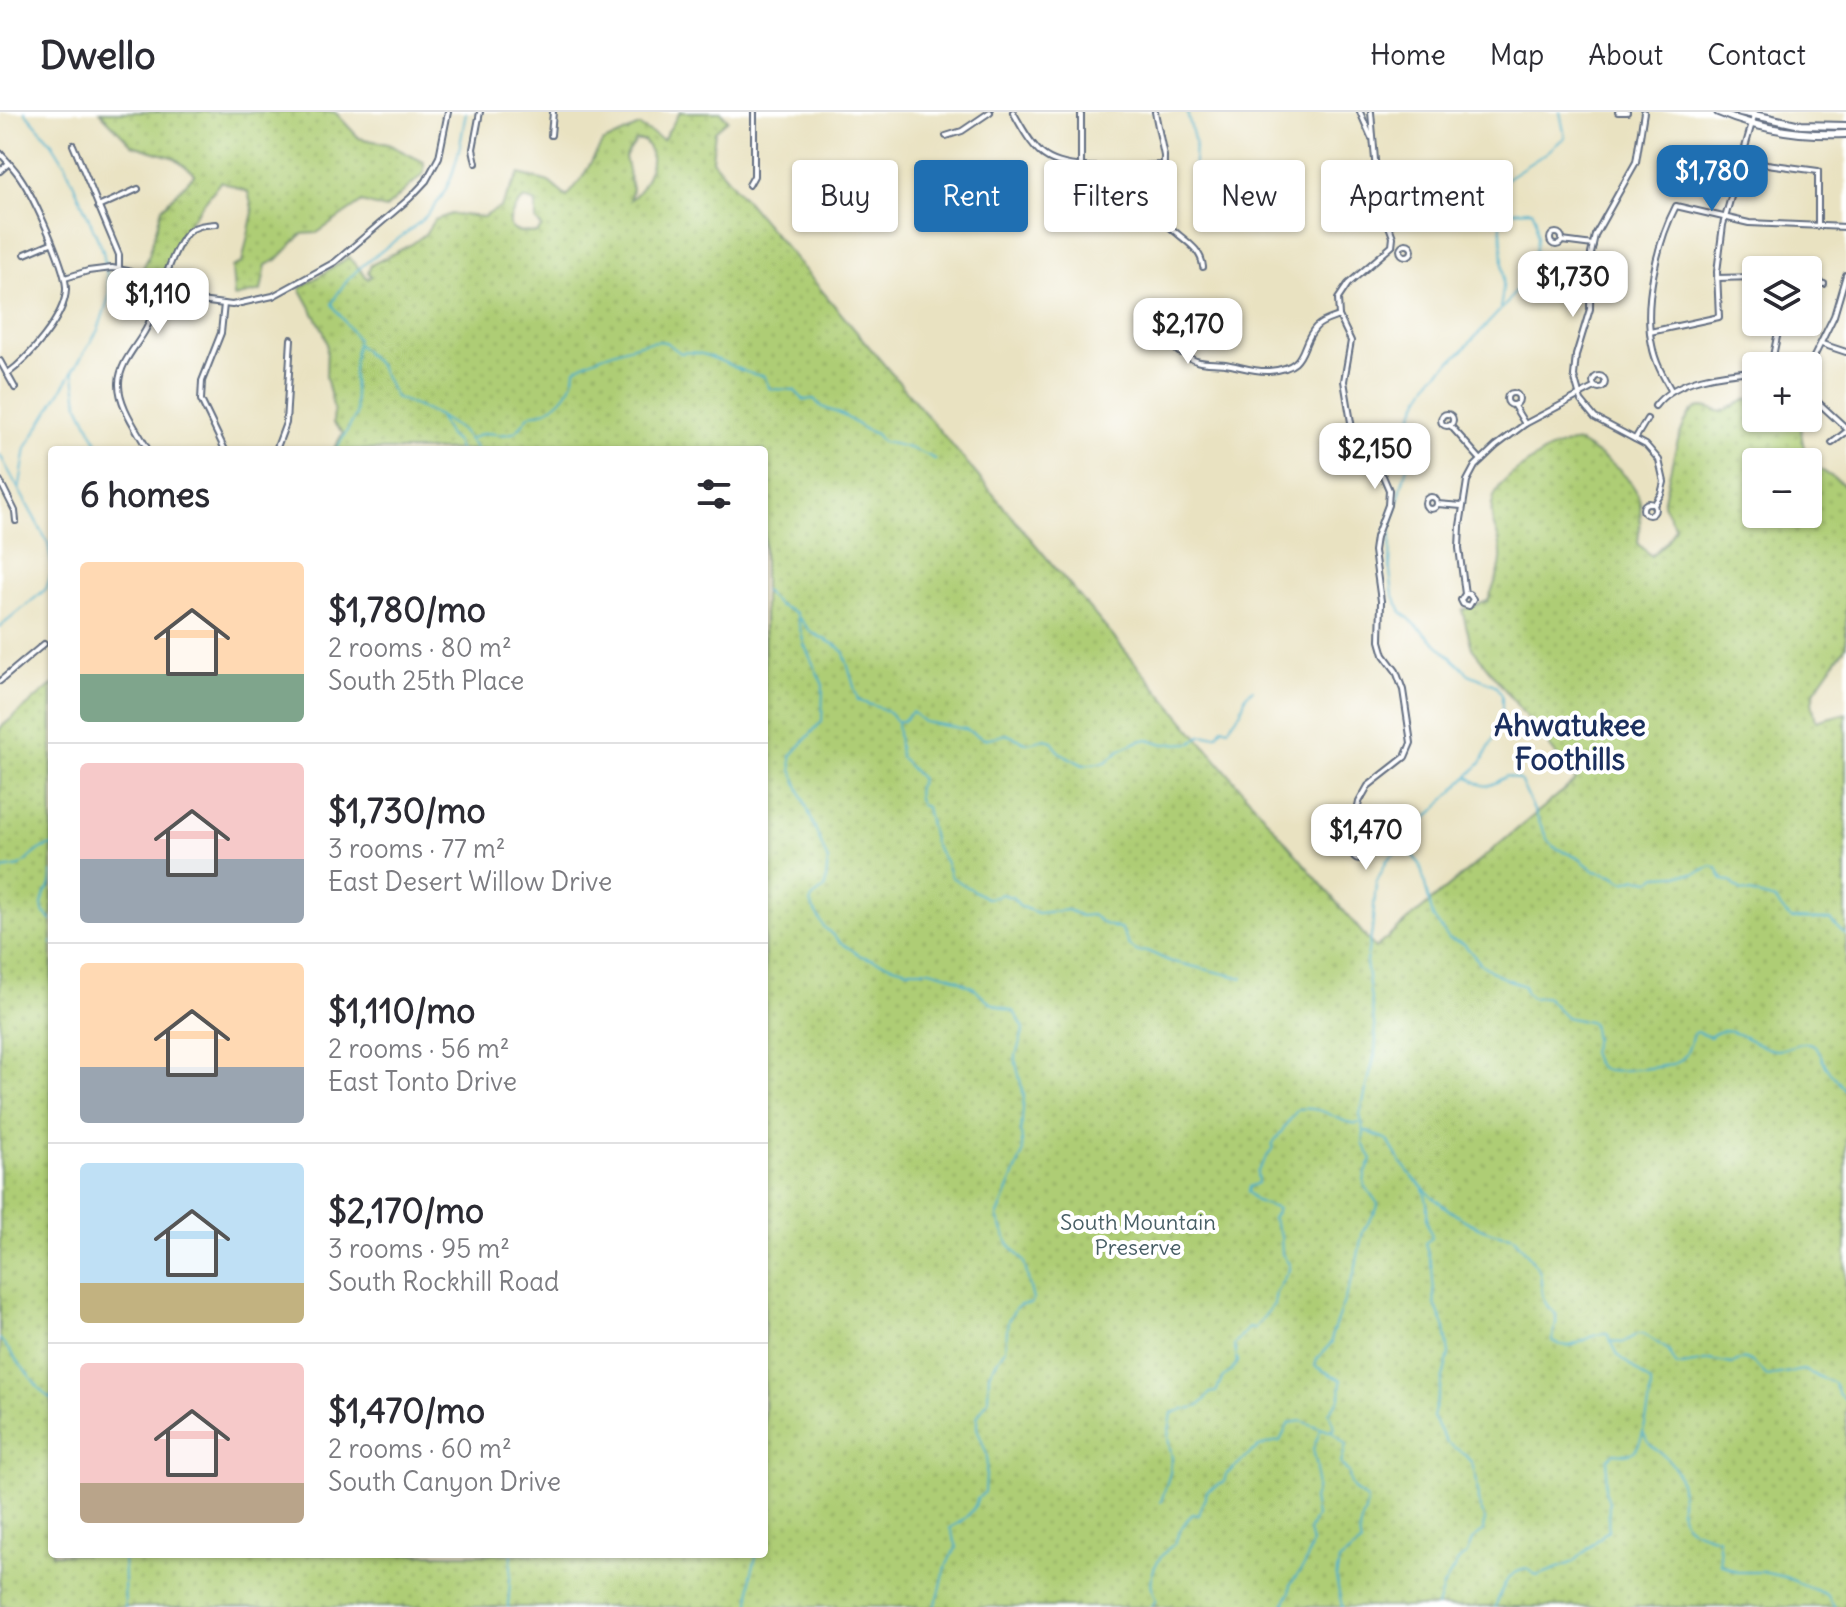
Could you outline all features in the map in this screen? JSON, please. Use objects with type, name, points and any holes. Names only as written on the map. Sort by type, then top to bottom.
[{"type":"main road","points":[[1718,112],[1751,124],[1798,132],[1846,134]]},
{"type":"main road","points":[[1740,112],[1801,125],[1846,126]]},
{"type":"street","points":[[65,278],[100,269],[116,269],[200,301],[250,303],[273,296],[335,262],[410,198],[426,181],[439,157],[448,112]]},
{"type":"street","points":[[476,163],[473,149],[480,112]]},
{"type":"street","points":[[551,135],[553,112]]},
{"type":"street","points":[[749,185],[754,176],[754,112]]},
{"type":"street","points":[[946,136],[962,131],[990,112]]},
{"type":"street","points":[[1013,112],[1033,145],[1054,160]]},
{"type":"street","points":[[1081,112],[1081,160]]},
{"type":"street","points":[[1155,112],[1164,160]]},
{"type":"street","points":[[1360,112],[1374,142]]},
{"type":"street","points":[[1359,847],[1355,821],[1359,802],[1368,786],[1405,757],[1411,743],[1403,690],[1380,641],[1381,601],[1374,551],[1388,505],[1389,490],[1383,476],[1365,455],[1353,434],[1344,381],[1351,341],[1339,316],[1340,293],[1392,246],[1393,237],[1378,196],[1371,112]]},
{"type":"street","points":[[1618,112],[1627,112]]},
{"type":"street","points":[[1644,112],[1636,162],[1623,189],[1602,219],[1593,245],[1590,309],[1574,376],[1578,396],[1595,418],[1653,452],[1663,470],[1661,494],[1654,505]]},
{"type":"street","points":[[1650,332],[1719,317],[1717,278],[1725,218],[1754,116]]},
{"type":"street","points":[[73,145],[119,255],[116,269]]},
{"type":"street","points":[[1707,152],[1716,151],[1818,171],[1818,225]]},
{"type":"street","points":[[0,153],[28,190],[65,278],[65,300],[60,310],[28,357],[7,374]]},
{"type":"street","points":[[0,171],[9,163]]},
{"type":"street","points":[[98,207],[138,189]]},
{"type":"street","points":[[1671,390],[1657,365],[1649,309],[1657,260],[1676,206],[1749,223],[1846,227]]},
{"type":"street","points":[[146,446],[122,399],[118,385],[121,369],[148,326],[162,286],[188,232],[198,226],[216,224]]},
{"type":"street","points":[[1174,232],[1198,251],[1203,267]]},
{"type":"street","points":[[1562,241],[1593,245]]},
{"type":"street","points":[[25,254],[51,243]]},
{"type":"street","points":[[1392,246],[1400,248]]},
{"type":"street","points":[[1818,352],[1834,316],[1846,275]]},
{"type":"street","points":[[1717,278],[1742,277]]},
{"type":"street","points":[[223,446],[201,400],[202,381],[221,333],[224,304]]},
{"type":"street","points":[[1184,352],[1189,359],[1202,363],[1270,371],[1301,358],[1314,329],[1339,316]]},
{"type":"street","points":[[277,446],[286,423],[291,339]]},
{"type":"street","points":[[1822,344],[1846,352]]},
{"type":"street","points":[[0,361],[15,388]]},
{"type":"street","points":[[1655,406],[1671,390],[1687,383],[1742,373]]},
{"type":"street","points":[[1465,594],[1459,548],[1467,481],[1481,460],[1525,424],[1595,387]]},
{"type":"street","points":[[1514,405],[1525,424]]},
{"type":"street","points":[[1822,407],[1846,430],[1832,443]]},
{"type":"street","points":[[1635,439],[1647,419]]},
{"type":"street","points":[[1450,425],[1481,460]]},
{"type":"street","points":[[0,481],[15,511],[16,521]]},
{"type":"street","points":[[1437,504],[1462,506]]},
{"type":"street","points":[[0,681],[44,644]]},
{"type":"green space","points":[[100,112],[335,112],[359,138],[388,144],[424,162],[424,173],[385,209],[362,202],[317,233],[302,234],[277,260],[266,265],[261,291],[234,297],[232,267],[242,263],[253,212],[248,192],[221,181],[190,221],[159,279],[142,270],[162,208],[195,174],[175,158],[132,145]]},
{"type":"green space","name":"South Mountain Preserve","points":[[680,112],[721,112],[728,120],[715,131],[712,160],[1375,948],[1576,780],[1472,648],[1462,610],[1488,601],[1498,575],[1501,549],[1493,523],[1492,503],[1499,487],[1512,474],[1547,451],[1579,442],[1614,466],[1635,489],[1641,508],[1638,543],[1651,556],[1667,541],[1675,527],[1663,504],[1679,437],[1690,414],[1697,408],[1706,407],[1722,412],[1742,402],[1742,432],[1802,432],[1804,448],[1742,448],[1742,528],[1822,528],[1822,470],[1846,486],[1846,646],[1815,690],[1812,702],[1816,721],[1846,713],[1846,1607],[0,1607],[0,728],[48,688],[48,1558],[768,1558],[768,446],[335,446],[343,433],[333,423],[334,410],[326,377],[327,343],[300,288],[349,257],[368,279],[371,265],[412,244],[425,234],[434,220],[452,214],[483,217],[501,207],[519,174],[549,182],[567,197],[602,143],[639,126],[663,140]],"holes":[[[636,141],[644,141],[649,148],[649,172],[630,200],[632,189],[625,157]],[[525,199],[536,203],[536,221],[542,227],[537,233],[518,232],[512,228],[510,220],[522,201]]]},
{"type":"waterway","points":[[19,491],[26,448],[98,330],[110,294],[103,251],[65,164],[52,143],[25,112]]},
{"type":"waterway","points":[[338,446],[356,415],[353,371],[357,339],[332,304],[355,273],[416,225],[442,196],[455,166],[466,112]]},
{"type":"waterway","points":[[1187,112],[1195,143],[1194,160]]},
{"type":"waterway","points":[[1151,1607],[1156,1600],[1151,1583],[1154,1568],[1175,1543],[1189,1517],[1199,1515],[1207,1491],[1224,1482],[1226,1474],[1260,1446],[1280,1441],[1289,1423],[1301,1421],[1329,1431],[1335,1428],[1329,1412],[1340,1398],[1341,1380],[1315,1366],[1317,1359],[1332,1342],[1332,1334],[1355,1271],[1363,1231],[1378,1204],[1364,1184],[1372,1159],[1363,1144],[1360,1115],[1375,1054],[1376,1039],[1366,962],[1376,883],[1387,860],[1407,843],[1424,821],[1481,763],[1497,732],[1502,710],[1502,695],[1495,685],[1469,674],[1402,612],[1393,594],[1390,572],[1391,527],[1408,462],[1412,417],[1420,398],[1431,379],[1508,302],[1529,270],[1535,254],[1536,219],[1532,210],[1509,211],[1501,206],[1501,193],[1507,178],[1565,137],[1560,112]]},
{"type":"waterway","points":[[1193,176],[1193,197]]},
{"type":"waterway","points":[[1500,308],[1503,282],[1501,232]]},
{"type":"waterway","points":[[469,440],[488,433],[515,432],[530,415],[560,401],[569,389],[575,369],[619,350],[657,341],[665,342],[681,353],[701,354],[764,376],[770,389],[794,390],[804,400],[814,399],[824,408],[876,434],[882,442],[910,448],[936,460]]},
{"type":"waterway","points":[[357,344],[379,366],[395,397],[439,416],[458,446]]},
{"type":"waterway","points":[[73,369],[78,403],[99,446]]},
{"type":"waterway","points":[[440,417],[462,431],[474,446]]},
{"type":"waterway","points":[[0,455],[48,543]]},
{"type":"waterway","points":[[0,627],[46,589],[48,583]]},
{"type":"waterway","points":[[768,595],[778,605],[796,613],[804,644],[823,685],[822,721],[791,756],[792,770],[828,861],[825,888],[810,903],[824,927],[861,956],[907,970],[930,970],[949,975],[974,988],[991,1003],[1014,1012],[1024,1028],[1015,1059],[1024,1096],[1023,1153],[997,1217],[1008,1243],[1024,1262],[1033,1300],[1015,1309],[1008,1321],[1005,1349],[989,1373],[988,1400],[977,1417],[977,1428],[987,1455],[985,1492],[967,1516],[950,1528],[957,1547],[947,1563],[934,1607]]},
{"type":"waterway","points":[[799,618],[811,632],[844,653],[858,700],[883,709],[895,721],[903,721],[912,712],[924,722],[965,729],[984,739],[1006,734],[1028,743],[1045,739],[1052,741],[1059,752],[1083,765],[1106,762],[1121,749],[1139,741],[1192,743],[1200,736],[1217,735],[1222,727],[1228,729],[1241,711],[1246,695],[1253,689]]},
{"type":"waterway","points":[[897,722],[900,757],[921,779],[918,799],[926,807],[934,844],[951,877],[986,898],[1000,894],[1012,897],[1021,907],[1038,913],[1068,910],[1081,916],[1092,915],[1104,924],[1122,930],[1129,946],[1138,952],[1147,951],[1169,961],[1243,978]]},
{"type":"waterway","points":[[768,768],[772,773],[768,776]]},
{"type":"waterway","points":[[1469,777],[1484,785],[1507,776],[1520,780],[1548,841],[1595,871],[1625,882],[1637,878],[1652,880],[1657,876],[1693,874],[1712,866],[1717,868],[1723,880],[1730,881],[1740,890],[1775,900],[1790,919],[1830,920],[1846,935]]},
{"type":"waterway","points":[[0,883],[2,869],[20,866],[48,846]]},
{"type":"waterway","points":[[1404,846],[1420,864],[1433,917],[1449,939],[1464,944],[1481,964],[1497,975],[1524,986],[1531,998],[1546,997],[1566,1017],[1592,1023],[1595,1039],[1591,1052],[1601,1068],[1626,1070],[1672,1064],[1684,1056],[1696,1032],[1710,1037],[1724,1031],[1773,1050],[1803,1043],[1814,1045],[1846,1091]]},
{"type":"waterway","points":[[48,889],[42,904],[48,917]]},
{"type":"waterway","points":[[1161,1502],[1172,1458],[1168,1437],[1172,1413],[1198,1406],[1210,1393],[1216,1392],[1223,1377],[1231,1372],[1237,1362],[1234,1345],[1248,1328],[1254,1329],[1274,1304],[1276,1292],[1289,1270],[1289,1264],[1282,1254],[1281,1236],[1272,1218],[1278,1209],[1256,1201],[1248,1192],[1249,1187],[1258,1183],[1257,1172],[1273,1143],[1298,1109],[1317,1110],[1346,1122],[1359,1123]]},
{"type":"waterway","points":[[1366,1131],[1388,1140],[1409,1173],[1440,1203],[1475,1225],[1515,1239],[1539,1270],[1544,1300],[1556,1314],[1552,1341],[1568,1346],[1607,1333],[1618,1355],[1651,1383],[1638,1446],[1632,1452],[1615,1453],[1608,1458],[1605,1490],[1609,1502],[1608,1530],[1574,1562],[1537,1576],[1527,1569],[1514,1574],[1506,1582],[1495,1607]]},
{"type":"waterway","points":[[1423,1189],[1432,1238],[1425,1243],[1432,1268],[1435,1304],[1445,1328],[1449,1354],[1433,1417],[1447,1443],[1472,1463],[1484,1518],[1483,1532],[1472,1540],[1467,1554],[1458,1561],[1443,1587],[1437,1607]]},
{"type":"waterway","points":[[1612,1341],[1622,1343],[1644,1334],[1668,1350],[1677,1366],[1710,1360],[1732,1364],[1743,1359],[1751,1361],[1767,1376],[1803,1370],[1834,1383],[1839,1395],[1846,1400]]},
{"type":"waterway","points":[[0,1339],[48,1396]]},
{"type":"waterway","points":[[1282,1607],[1291,1583],[1305,1565],[1312,1544],[1309,1531],[1316,1516],[1313,1499],[1317,1467],[1313,1449],[1321,1429]]},
{"type":"waterway","points":[[1331,1430],[1346,1445],[1341,1464],[1349,1473],[1352,1486],[1367,1499],[1359,1531],[1361,1544],[1339,1561],[1336,1578],[1342,1607]]},
{"type":"waterway","points":[[1644,1434],[1650,1444],[1667,1458],[1680,1480],[1682,1519],[1699,1532],[1718,1538],[1721,1564],[1737,1572],[1762,1572],[1785,1577],[1827,1595],[1835,1607]]},
{"type":"waterway","points":[[123,1558],[125,1607]]},
{"type":"waterway","points":[[508,1607],[512,1558]]},
{"type":"waterway","points":[[750,1607],[751,1575],[756,1558]]},
{"type":"district","name":"Ahwatukee Foothills","points":[[1570,743]]}]
